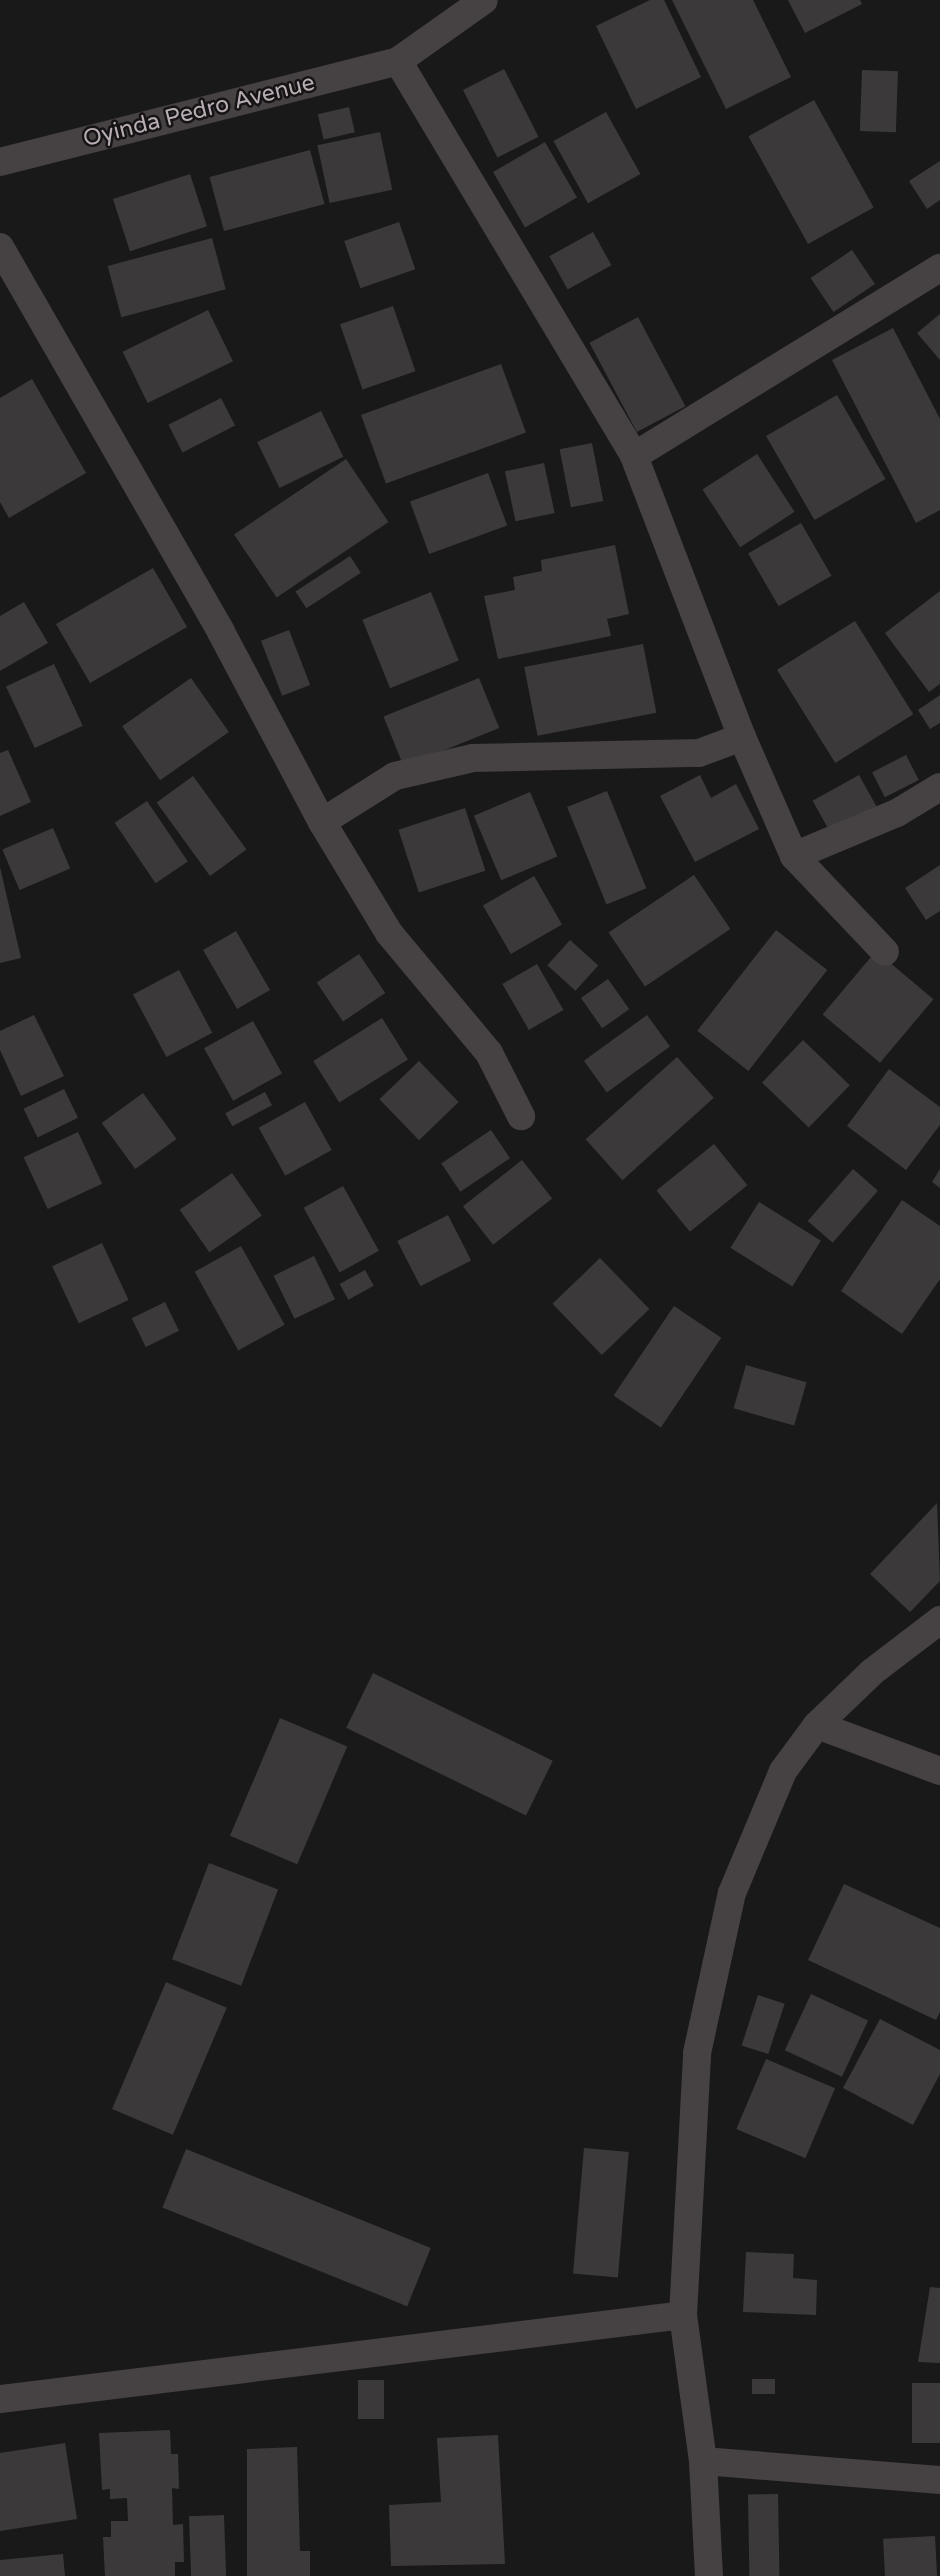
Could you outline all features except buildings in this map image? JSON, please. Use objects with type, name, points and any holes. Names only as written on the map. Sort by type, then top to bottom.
[{"type":"street","points":[[484,0],[398,61],[634,456],[742,737],[794,856],[885,951]]},
{"type":"street","name":"Oyinda Pedro Avenue","points":[[0,162],[398,61]]},
{"type":"street","points":[[0,247],[221,632],[322,822],[389,933],[489,1053],[521,1116]]},
{"type":"street","points":[[634,456],[940,268]]},
{"type":"street","points":[[322,822],[395,776],[473,758],[699,753],[742,737]]},
{"type":"street","points":[[794,856],[897,813],[940,787]]},
{"type":"street","points":[[709,2576],[703,2461],[683,2315],[697,2053],[732,1893],[783,1771],[817,1725],[872,1672],[940,1620]]},
{"type":"street","points":[[817,1725],[940,1771]]},
{"type":"street","points":[[0,2399],[683,2315]]},
{"type":"street","points":[[703,2461],[940,2480]]}]
